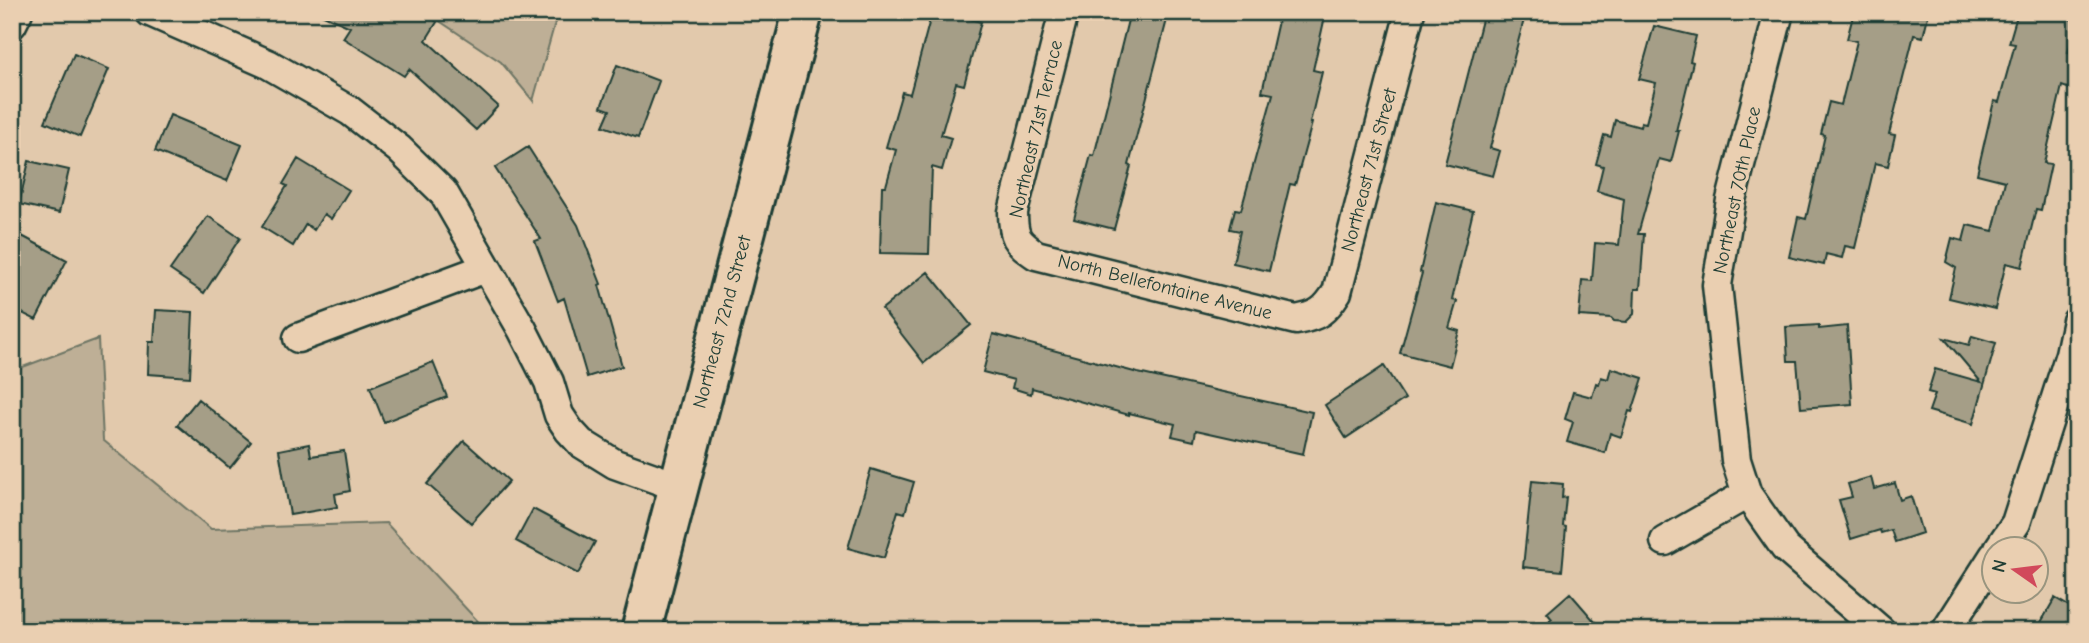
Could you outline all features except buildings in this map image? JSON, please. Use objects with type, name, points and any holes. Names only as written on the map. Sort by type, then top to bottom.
[{"type":"main road","name":"Northeast 72nd Street","points":[[641,631],[803,12]]},
{"type":"street","points":[[12,24],[18,12]]},
{"type":"street","points":[[150,12],[268,64],[350,111],[399,149],[443,192],[549,382],[559,415],[569,430],[581,443],[615,464],[679,487]]},
{"type":"street","name":"Northeast 71st Terrace","points":[[1021,245],[1013,230],[1013,212],[1064,12]]},
{"type":"street","name":"Northeast 71st Street","points":[[1311,317],[1328,307],[1337,292],[1410,12]]},
{"type":"street","name":"Northeast 70th Place","points":[[1746,494],[1735,460],[1717,285],[1731,200],[1779,12]]},
{"type":"street","name":"North Bellefontaine Avenue","points":[[1021,245],[1036,255],[1296,320],[1311,317]]},
{"type":"street","points":[[298,338],[486,268]]},
{"type":"street","points":[[2008,534],[2015,523],[2070,354],[2077,321]]},
{"type":"street","points":[[1665,541],[1746,494],[1785,548],[1881,631]]},
{"type":"street","points":[[1946,631],[1980,578]]},
{"type":"shaded area","points":[[426,12],[558,12],[533,101],[501,62]]},
{"type":"shaded area","points":[[98,339],[103,440],[211,529],[386,523],[487,631],[172,631],[142,626],[123,631],[12,631],[12,371]]}]
